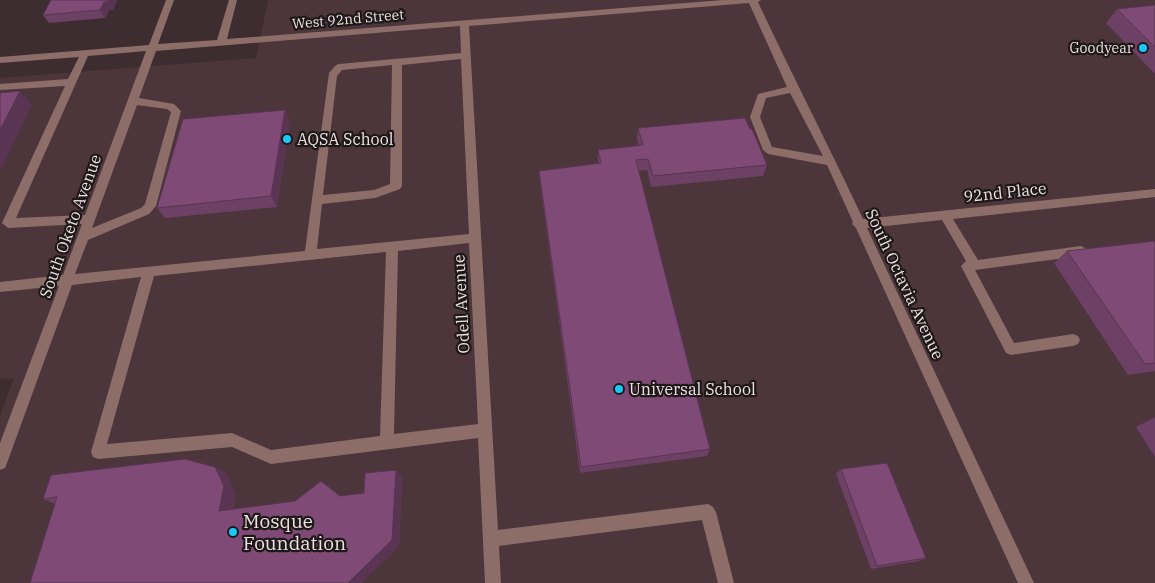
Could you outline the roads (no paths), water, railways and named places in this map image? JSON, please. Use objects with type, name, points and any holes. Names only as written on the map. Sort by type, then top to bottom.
[{"type":"street","name":"South Oketo Avenue","points":[[0,463],[170,0]]},
{"type":"street","points":[[221,42],[233,0]]},
{"type":"street","name":"South Octavia Avenue","points":[[752,0],[793,89],[831,162],[858,224],[1026,583]]},
{"type":"street","name":"West 92nd Street","points":[[0,60],[757,0]]},
{"type":"street","name":"Odell Avenue","points":[[464,23],[493,583]]},
{"type":"street","points":[[85,53],[8,223],[89,219]]},
{"type":"street","points":[[310,255],[332,75],[339,67],[466,56]]},
{"type":"street","points":[[317,200],[375,194],[396,186],[397,62]]},
{"type":"street","points":[[0,88],[72,82]]},
{"type":"street","points":[[793,89],[762,96],[755,117],[768,150],[831,162]]},
{"type":"street","points":[[82,237],[145,212],[150,206],[176,111],[170,106],[133,101]]},
{"type":"street","name":"92nd Place","points":[[858,224],[1155,193]]},
{"type":"street","points":[[945,215],[975,265]]},
{"type":"street","points":[[0,287],[475,238]]},
{"type":"street","points":[[387,443],[392,247]]},
{"type":"street","points":[[1073,340],[1011,349],[967,266],[1098,249]]},
{"type":"street","points":[[149,272],[98,452],[232,440],[271,457],[485,430]]},
{"type":"street","points":[[491,539],[708,512],[726,583]]},
{"type":"place","name":"Goodyear","points":[[1143,48]]},
{"type":"place","name":"AQSA School","points":[[287,139]]},
{"type":"place","name":"Universal School","points":[[619,389]]},
{"type":"place","name":"Mosque Foundation","points":[[233,532]]}]
